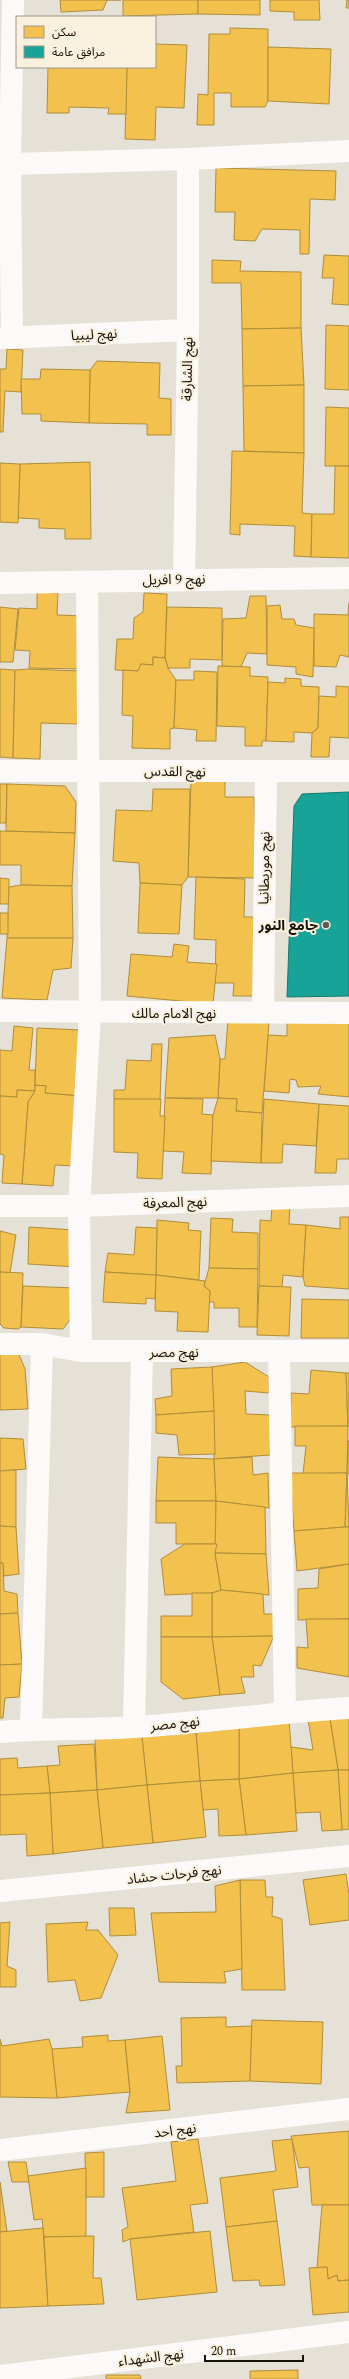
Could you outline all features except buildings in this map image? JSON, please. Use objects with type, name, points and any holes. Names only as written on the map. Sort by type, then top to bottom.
[{"type":"street","points":[[6,338],[13,0]]},
{"type":"street","points":[[10,164],[188,159],[349,151]]},
{"type":"street","name":"نهج الشارقة","points":[[184,579],[188,330],[188,159]]},
{"type":"street","name":"نهج ليبيا","points":[[6,338],[188,330]]},
{"type":"street","name":"نهج 9 افريل","points":[[0,583],[184,579],[349,578]]},
{"type":"street","points":[[81,1351],[79,1206],[90,1013],[87,582]]},
{"type":"street","name":"نهج القدس","points":[[0,771],[349,771]]},
{"type":"street","name":"نهج موريطانيا","points":[[263,1012],[266,772]]},
{"type":"street","name":"نهج الامام مالك","points":[[0,1011],[90,1013],[349,1013]]},
{"type":"street","name":"نهج المعرفة","points":[[0,1206],[79,1206],[349,1196]]},
{"type":"street","name":"نهج مصر","points":[[0,1344],[42,1344],[81,1351],[349,1351]]},
{"type":"street","points":[[31,1729],[42,1344]]},
{"type":"street","points":[[279,1351],[285,1712]]},
{"type":"street","points":[[134,1727],[142,1352]]},
{"type":"street","name":"نهج مصر","points":[[0,1732],[31,1729],[134,1727],[285,1712],[349,1708]]},
{"type":"street","name":"نهج فرحات حشاد","points":[[0,1892],[349,1856]]},
{"type":"street","name":"نهج احد","points":[[0,2150],[349,2110]]},
{"type":"street","name":"نهج الشهداء","points":[[0,2376],[349,2332]]},
{"type":"place","name":"جامع النور","points":[[326,925]]}]
